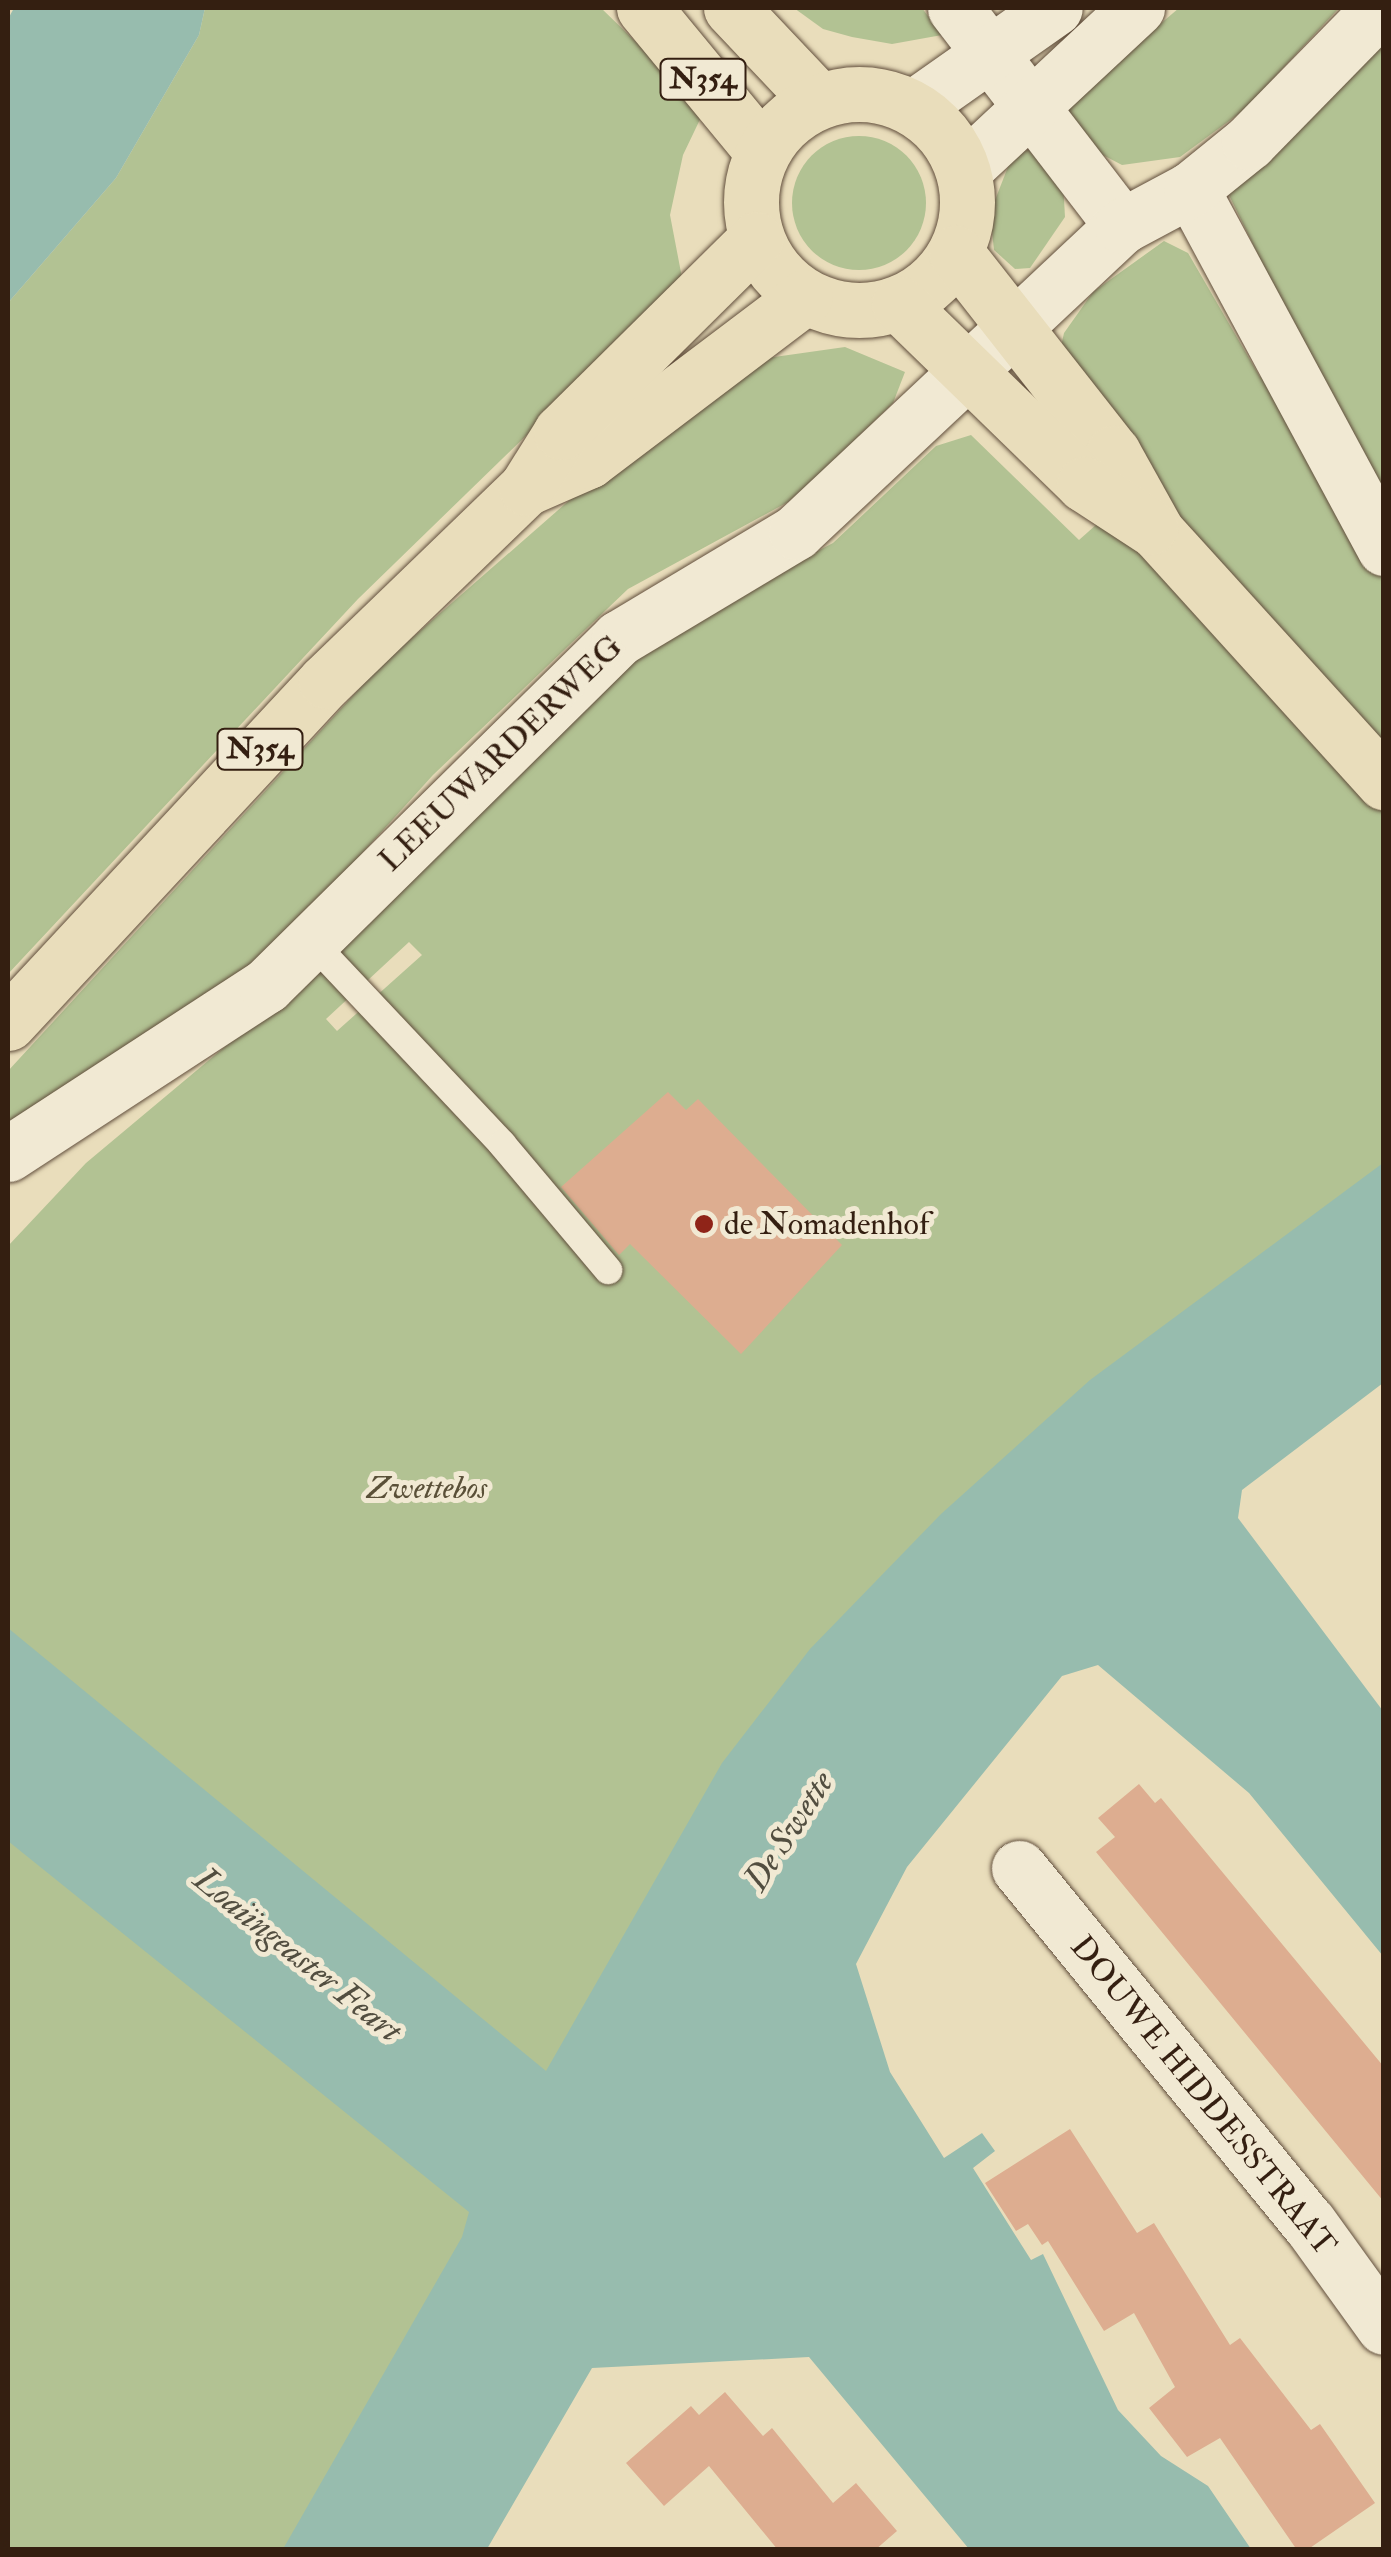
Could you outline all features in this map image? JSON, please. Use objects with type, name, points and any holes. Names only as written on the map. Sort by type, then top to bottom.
[{"type":"main road","name":"N354","points":[[644,8],[762,151]]},
{"type":"main road","name":"N354","points":[[730,8],[819,101]]},
{"type":"main road","name":"N354","points":[[8,1024],[326,681],[526,488],[561,432],[756,239],[750,194],[762,151],[786,120],[819,101],[867,93],[914,108],[944,134],[963,170],[968,212],[956,253],[932,283],[900,304]]},
{"type":"main road","points":[[756,239],[776,272],[805,296],[835,309],[900,304],[1084,484],[1157,532]]},
{"type":"main road","points":[[956,253],[1112,453],[1157,532],[1384,782]]},
{"type":"main road","name":"N354","points":[[526,488],[588,461],[805,296]]},
{"type":"street","points":[[955,8],[988,58],[1122,226]]},
{"type":"street","points":[[914,108],[1055,8]]},
{"type":"street","points":[[963,170],[1137,8]]},
{"type":"street","name":"LEEUWARDERWEG","points":[[8,1154],[266,986],[618,638],[796,532],[1122,226],[1191,189],[1249,142],[1380,8]]},
{"type":"street","points":[[1191,189],[1384,548]]},
{"type":"street","name":"DOUWE HIDDESSTRAAT","points":[[1019,1868],[1309,2223],[1384,2327]]},
{"type":"lane","points":[[310,941],[502,1144],[608,1270]]},
{"type":"green space","points":[[205,8],[601,8],[705,109],[683,155],[670,215],[683,283],[358,599],[8,974],[8,303],[116,178],[199,35]]},
{"type":"green space","points":[[794,8],[922,8],[942,35],[892,44],[852,37],[823,29]]},
{"type":"green space","points":[[1179,8],[1339,8],[1244,110],[1180,157],[1122,165],[1080,143],[1058,111]]},
{"type":"green space","name":"Zwettebos","points":[[1383,22],[1383,1204],[292,2549],[8,2549],[8,1246],[86,1163],[300,984],[666,630],[833,543],[936,446],[971,435],[1079,540],[1151,476],[1060,351],[1064,333],[1093,292],[1164,241],[1188,253],[1260,377],[1300,341],[1229,195]],"holes":[[[409,942],[422,955],[337,1031],[326,1019]]]},
{"type":"green space","points":[[859,136],[885,141],[907,155],[921,177],[926,203],[921,229],[907,251],[885,265],[859,270],[833,265],[811,251],[797,229],[792,203],[797,177],[811,155],[833,141]]},
{"type":"green space","points":[[1035,148],[1063,182],[1065,217],[1030,268],[1015,269],[994,250],[990,213],[1013,154]]},
{"type":"green space","points":[[845,347],[905,372],[893,403],[823,471],[788,502],[628,589],[433,775],[259,967],[8,1135],[8,1071],[381,665],[621,455],[753,360]]},
{"type":"water","points":[[14,8],[205,8],[199,35],[116,178],[8,303],[8,19]]},
{"type":"water","points":[[1383,1163],[1383,1383],[1242,1490],[1238,1518],[1383,1711],[1383,1956],[1249,1793],[1098,1665],[1062,1676],[907,1867],[856,1964],[890,2072],[944,2158],[982,2133],[995,2151],[973,2168],[1031,2260],[1043,2254],[1118,2410],[1161,2456],[1208,2486],[1251,2549],[969,2549],[809,2357],[592,2368],[487,2549],[283,2549],[462,2237],[469,2212],[8,1841],[8,1628],[546,2071],[722,1763],[810,1649],[941,1514],[1090,1380]]},
{"type":"building","name":"de Nomadenhof","points":[[668,1092],[686,1110],[698,1099],[842,1245],[741,1354],[630,1244],[619,1255],[561,1187]]},
{"type":"building","points":[[1139,1784],[1155,1803],[1161,1798],[1384,2067],[1384,2202],[1096,1852],[1115,1837],[1098,1818]]},
{"type":"building","points":[[1070,2129],[1137,2233],[1154,2223],[1230,2345],[1240,2338],[1311,2430],[1320,2424],[1375,2503],[1307,2550],[1297,2550],[1220,2438],[1187,2457],[1149,2408],[1175,2387],[1134,2313],[1104,2331],[1048,2241],[1042,2245],[1028,2224],[1016,2231],[985,2183]]},
{"type":"building","points":[[725,2392],[763,2436],[772,2428],[833,2503],[856,2483],[897,2531],[875,2550],[778,2550],[709,2466],[664,2506],[626,2463],[691,2406],[699,2415]]},
{"type":"place","name":"de Nomadenhof","points":[[704,1224]]},
{"type":"water label","name":"De Swette","points":[[789,1831]]},
{"type":"water label","name":"Loaiïngeaster Feart","points":[[298,1955]]}]
